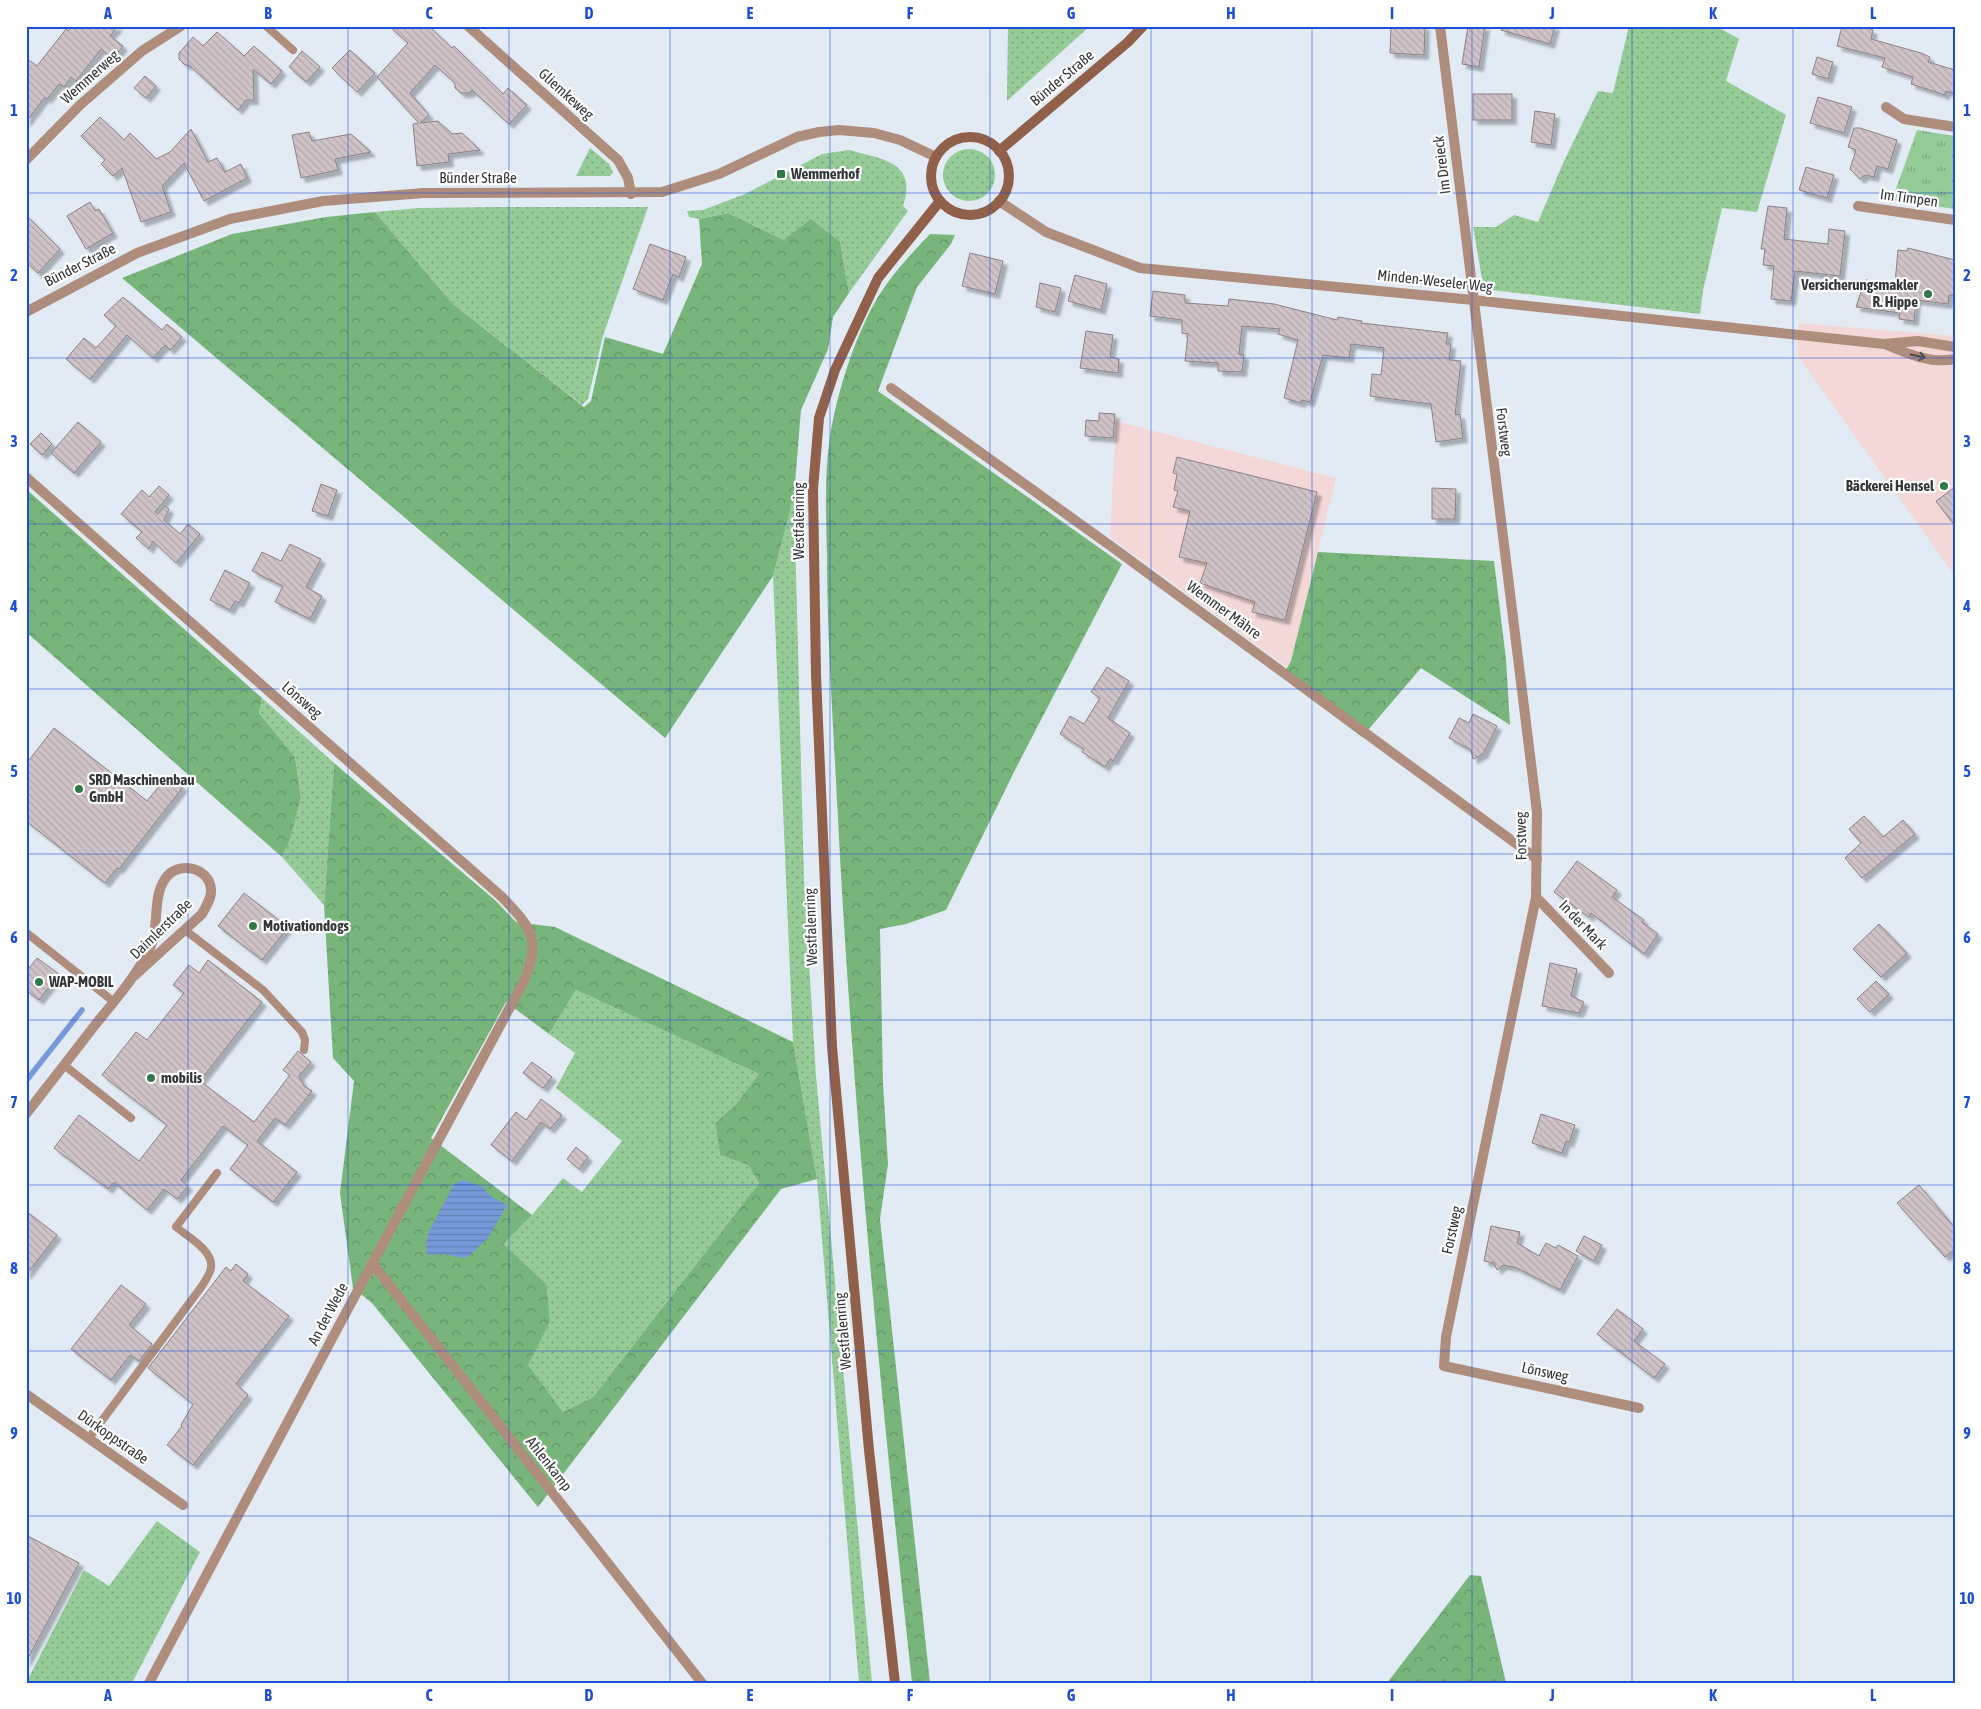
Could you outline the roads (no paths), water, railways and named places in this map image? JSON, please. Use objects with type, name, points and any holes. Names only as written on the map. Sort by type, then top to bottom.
[{"type":"main road","name":"Bünder Straße","points":[[999,151],[1128,42],[1143,26]]},
{"type":"main road","points":[[966,137],[984,140],[999,151],[1005,160],[1008,182],[1005,192],[999,201],[980,213],[970,214],[959,213],[948,208],[940,201],[932,184],[932,166],[936,157],[948,144],[966,137]]},
{"type":"main road","name":"Westfalenring","points":[[894,1683],[869,1450],[832,1047],[816,675],[813,489],[819,418],[835,370],[878,278],[940,201]]},
{"type":"street","name":"Wemmerweg","points":[[26,160],[80,105],[142,51],[181,26]]},
{"type":"street","name":"Gliemkeweg","points":[[468,26],[618,160],[628,178],[632,194]]},
{"type":"street","name":"Im Dreieck","points":[[1440,26],[1473,300]]},
{"type":"street","points":[[1886,107],[1904,119],[1955,127]]},
{"type":"street","name":"Bünder Straße","points":[[26,312],[80,282],[146,250],[230,219],[324,201],[424,193],[632,194],[662,192],[711,176],[797,137],[839,130],[874,133],[900,140],[936,157]]},
{"type":"street","name":"Minden-Weseler Weg","points":[[999,201],[1046,232],[1140,268],[1473,300],[1884,344],[1918,341],[1955,347]]},
{"type":"street","name":"Im Timpen","points":[[1858,206],[1955,220]]},
{"type":"street","name":"Forstweg","points":[[1444,1366],[1446,1337],[1536,897],[1537,812],[1473,300]]},
{"type":"street","name":"Minden-Weseler Weg","points":[[1884,344],[1915,357],[1945,361],[1955,359]]},
{"type":"street","name":"Wemmer Mähre","points":[[891,388],[1120,552],[1537,859]]},
{"type":"street","name":"Lönsweg","points":[[26,477],[502,897],[520,917],[533,939],[533,960]]},
{"type":"street","name":"Daimlerstraße","points":[[26,1114],[134,976],[155,937],[159,890],[166,877],[177,869],[190,868],[200,871],[208,880],[211,890],[209,901],[202,914],[134,976]]},
{"type":"street","name":"In der Mark","points":[[1536,897],[1609,973]]},
{"type":"street","name":"An der Wede","points":[[150,1683],[372,1263],[524,981],[533,960]]},
{"type":"street","name":"Ahlenkamp","points":[[372,1263],[702,1683]]},
{"type":"street","name":"Lönsweg","points":[[1444,1366],[1640,1408]]},
{"type":"street","name":"Dürkoppstraße","points":[[26,1394],[184,1505]]},
{"type":"lane","points":[[266,26],[294,50]]},
{"type":"lane","points":[[185,930],[263,990],[302,1032],[305,1040],[304,1050]]},
{"type":"lane","points":[[28,934],[114,1002]]},
{"type":"lane","points":[[64,1065],[131,1118]]},
{"type":"lane","points":[[89,1438],[202,1286],[211,1269],[210,1259],[203,1250],[176,1227],[217,1172]]},
{"type":"water","points":[[463,1180],[481,1186],[492,1197],[507,1205],[488,1238],[469,1256],[463,1258],[443,1254],[427,1255],[426,1244],[429,1232],[454,1184]]},
{"type":"waterway","points":[[26,1081],[82,1010]]},
{"type":"place","name":"Wemmerhof","points":[[781,174]]},
{"type":"place","name":"Versicherungsmakler R. Hippe","points":[[1928,294]]},
{"type":"place","name":"Bäckerei Hensel","points":[[1944,486]]},
{"type":"place","name":"SRD Maschinenbau GmbH","points":[[79,789]]},
{"type":"place","name":"Motivationdogs","points":[[253,926]]},
{"type":"place","name":"WAP-MOBIL","points":[[39,982]]},
{"type":"place","name":"mobilis","points":[[151,1078]]}]
